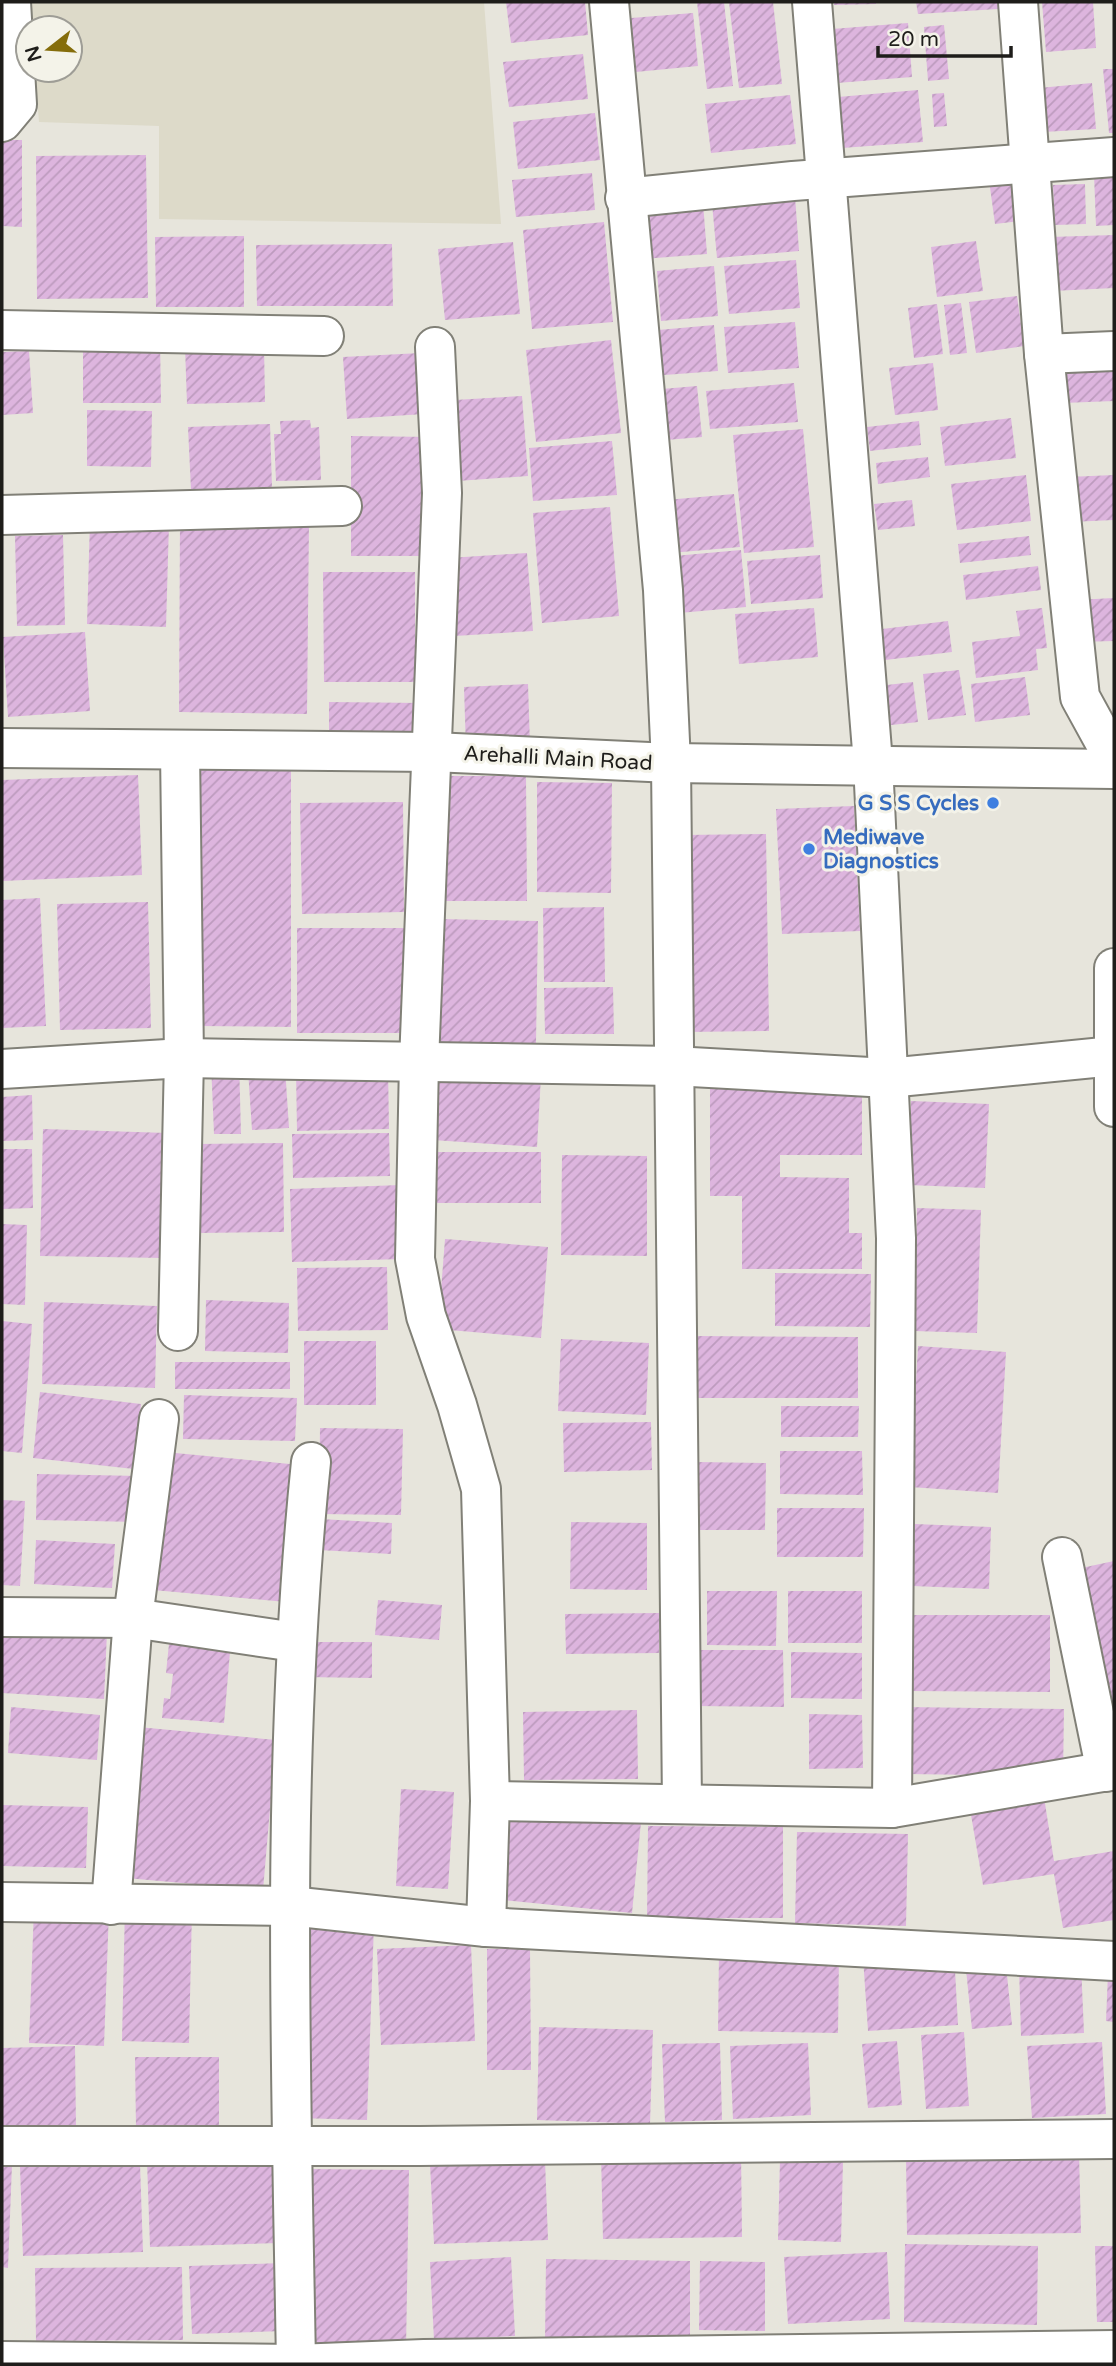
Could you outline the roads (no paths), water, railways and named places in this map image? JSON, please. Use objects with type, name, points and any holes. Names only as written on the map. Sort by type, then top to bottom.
[{"type":"street","points":[[2,122],[17,104],[11,2]]},
{"type":"street","points":[[609,2],[663,590],[671,762],[682,1804]]},
{"type":"street","points":[[812,2],[873,763],[896,1238],[892,1808]]},
{"type":"street","points":[[1018,2],[1044,354],[1080,697],[1114,759]]},
{"type":"street","points":[[625,198],[825,179],[1114,157]]},
{"type":"street","points":[[2,330],[324,336]]},
{"type":"street","points":[[435,347],[442,493],[419,1062],[415,1259],[426,1316],[457,1405],[481,1489],[490,1801],[486,1927]]},
{"type":"street","points":[[1044,354],[1114,351]]},
{"type":"street","points":[[2,515],[342,506]]},
{"type":"street","name":"Arehalli Main Road","points":[[2,748],[433,752],[671,762],[873,763],[1114,769]]},
{"type":"street","points":[[178,1331],[184,1058],[180,751]]},
{"type":"street","points":[[1114,968],[1114,1107]]},
{"type":"street","points":[[2,1069],[184,1058],[673,1066],[888,1078],[1113,1056]]},
{"type":"street","points":[[111,1905],[133,1618],[159,1419]]},
{"type":"street","points":[[296,2364],[290,1906],[295,1642],[311,1462]]},
{"type":"street","points":[[490,1801],[892,1808],[1110,1771],[1062,1557]]},
{"type":"street","points":[[2,1617],[133,1618],[295,1642]]},
{"type":"street","points":[[2,1902],[290,1906],[486,1927],[1114,1961]]},
{"type":"street","points":[[2,2147],[1114,2139]]},
{"type":"street","points":[[2,2361],[296,2364],[424,2359],[1114,2350]]},
{"type":"place","name":"G S S Cycles","points":[[993,803]]},
{"type":"place","name":"Mediwave Diagnostics","points":[[809,849]]}]
